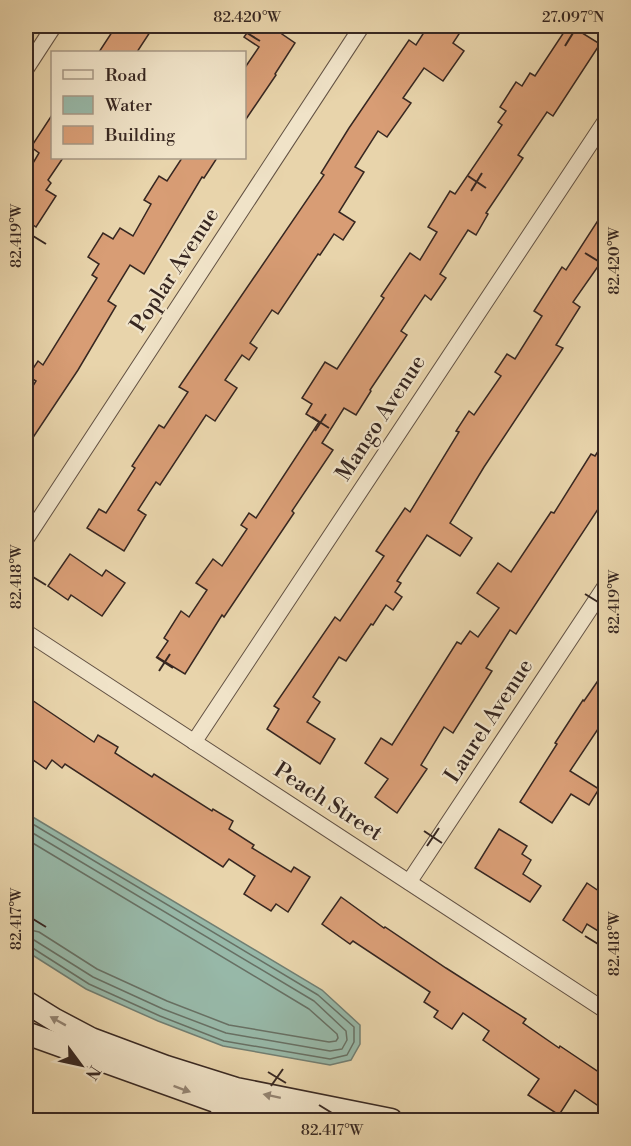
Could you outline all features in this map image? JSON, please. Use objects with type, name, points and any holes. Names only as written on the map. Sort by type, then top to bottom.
[{"type":"street","points":[[26,69],[54,26]]},
{"type":"street","name":"Poplar Avenue","points":[[26,539],[362,26]]},
{"type":"street","name":"Mango Avenue","points":[[194,742],[606,120]]},
{"type":"street","name":"Laurel Avenue","points":[[409,882],[606,585]]},
{"type":"street","name":"Peach Street","points":[[26,632],[606,1011]]},
{"type":"street","points":[[26,1002],[91,1039],[166,1067],[236,1089],[392,1120]]},
{"type":"street","points":[[26,1036],[219,1112],[304,1120]]},
{"type":"water","points":[[26,813],[322,990],[360,1025],[360,1044],[351,1060],[330,1065],[223,1046],[158,1021],[86,989],[26,951]]},
{"type":"building","points":[[116,26],[154,26],[138,51],[100,51]]},
{"type":"building","points":[[252,26],[287,26],[282,34],[295,43],[246,119],[246,66],[259,47],[244,37]]},
{"type":"building","points":[[428,26],[447,26],[459,34],[453,43],[464,51],[443,81],[424,68],[403,98],[411,103],[387,137],[378,131],[355,167],[364,172],[339,212],[355,222],[343,240],[334,234],[278,314],[272,310],[250,343],[257,348],[249,360],[242,355],[225,380],[237,388],[215,421],[206,415],[160,485],[156,482],[138,510],[146,515],[124,551],[87,528],[99,509],[106,513],[135,468],[132,466],[159,425],[164,428],[188,392],[179,387],[324,175],[321,173],[349,128],[409,40],[416,45]]},
{"type":"building","points":[[568,26],[600,44],[553,116],[547,112],[518,155],[523,158],[486,213],[488,214],[476,235],[468,230],[440,274],[446,278],[431,300],[425,295],[401,331],[407,335],[356,415],[344,408],[322,443],[333,450],[292,511],[294,513],[224,617],[222,615],[185,674],[157,657],[168,641],[164,638],[181,611],[189,617],[207,590],[196,583],[213,559],[222,566],[247,529],[241,525],[249,513],[256,518],[319,422],[306,414],[312,404],[302,398],[325,362],[337,369],[384,298],[381,296],[410,253],[420,260],[437,232],[428,227],[450,191],[455,194],[502,125],[498,122],[506,111],[500,107],[516,82],[522,86],[530,73],[535,76]]},
{"type":"building","points":[[51,117],[51,159],[62,159],[48,180],[51,183],[46,190],[56,196],[36,227],[26,220],[26,175],[39,153],[31,147]]},
{"type":"building","points":[[181,159],[216,159],[204,178],[202,177],[144,274],[130,265],[108,301],[116,306],[78,370],[26,448],[26,397],[36,381],[28,376],[38,361],[43,365],[97,278],[92,275],[99,264],[88,257],[103,233],[113,239],[120,228],[133,236],[151,204],[144,200],[159,176],[167,181]]},
{"type":"building","points":[[606,208],[606,255],[573,302],[580,307],[556,345],[563,348],[484,467],[450,523],[472,538],[460,556],[427,535],[397,581],[401,583],[395,592],[402,597],[393,610],[386,605],[346,661],[339,657],[313,697],[320,702],[307,722],[335,739],[320,764],[267,729],[279,709],[274,706],[335,617],[340,621],[384,556],[376,551],[405,508],[410,512],[459,432],[456,431],[469,411],[474,415],[501,376],[495,372],[507,354],[515,359],[542,316],[534,311],[562,267],[566,270]]},
{"type":"building","points":[[606,439],[606,497],[516,634],[510,630],[486,668],[492,671],[453,733],[444,727],[421,765],[427,769],[397,813],[375,797],[388,779],[365,763],[381,738],[392,745],[457,642],[461,644],[470,631],[478,637],[499,608],[477,593],[498,563],[511,572],[551,512],[554,513],[591,454],[595,456]]},
{"type":"building","points":[[70,554],[102,576],[106,570],[125,583],[102,616],[71,595],[68,600],[48,586]]},
{"type":"building","points":[[606,669],[606,717],[570,771],[599,789],[589,805],[571,794],[552,823],[520,802],[557,744],[555,743]]},
{"type":"building","points":[[26,696],[94,742],[98,735],[118,747],[115,753],[152,777],[154,774],[212,811],[213,809],[233,821],[229,829],[254,845],[252,848],[291,872],[294,867],[310,877],[288,912],[276,904],[271,911],[244,894],[255,876],[229,859],[223,867],[65,764],[62,768],[52,760],[46,769],[26,755]]},
{"type":"building","points":[[499,829],[527,846],[522,854],[531,860],[523,874],[541,886],[530,902],[475,868]]},
{"type":"building","points":[[587,883],[606,896],[606,936],[587,924],[582,933],[563,920]]},
{"type":"building","points":[[341,897],[384,928],[526,1019],[523,1023],[606,1077],[606,1111],[575,1090],[559,1115],[528,1095],[539,1079],[483,1040],[489,1031],[463,1013],[452,1029],[434,1017],[438,1011],[424,1002],[430,992],[353,941],[350,944],[322,924]]}]
